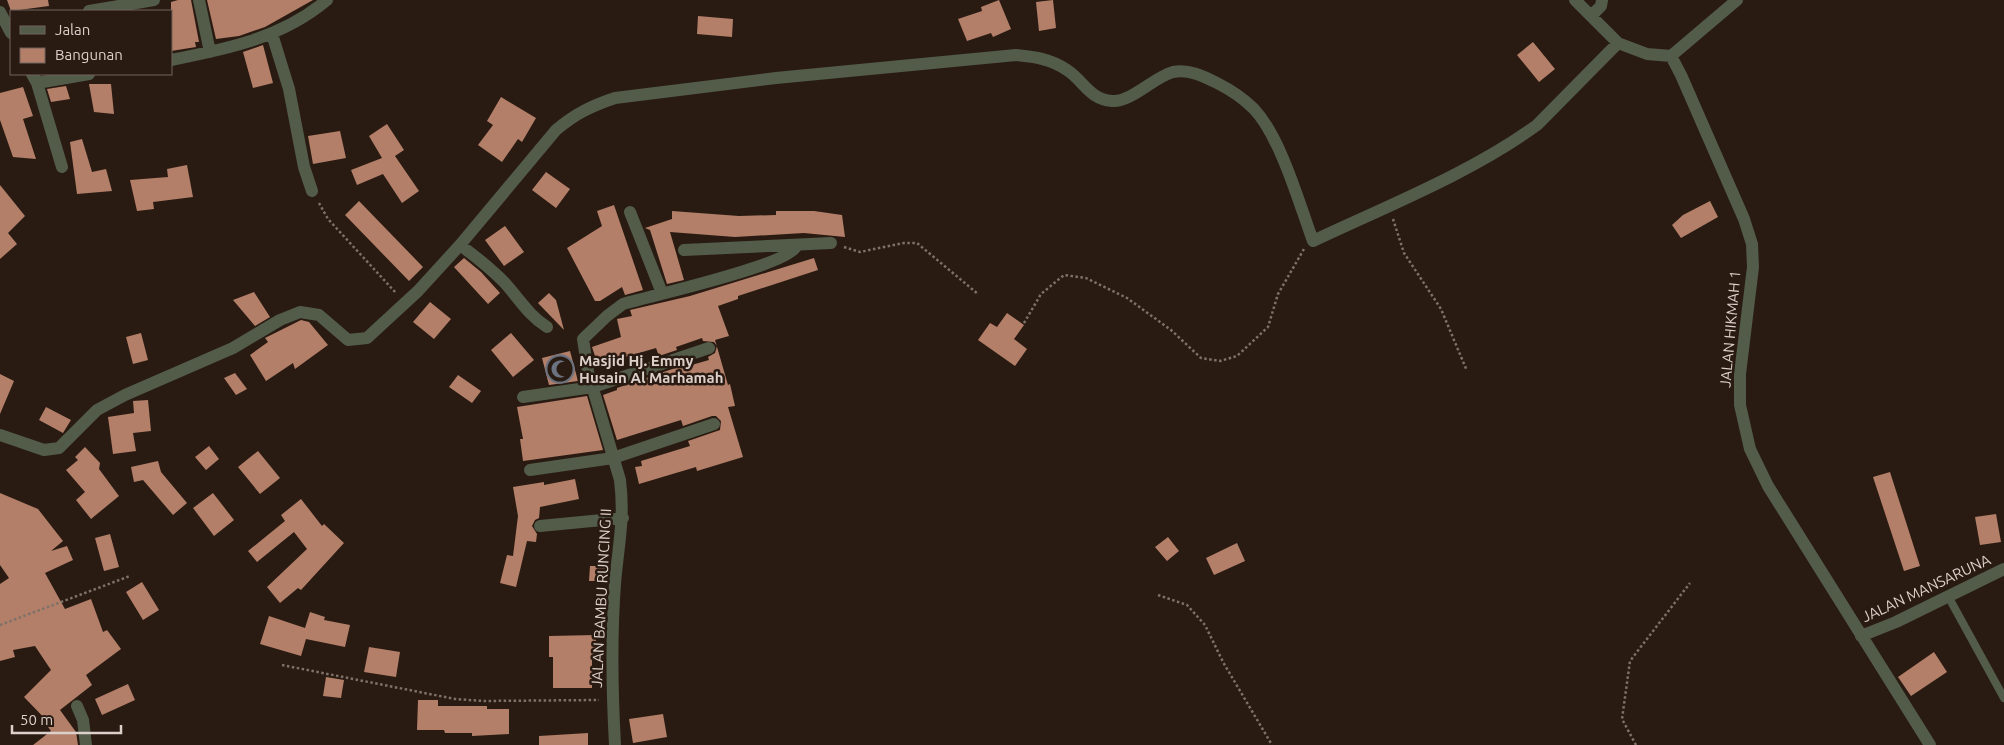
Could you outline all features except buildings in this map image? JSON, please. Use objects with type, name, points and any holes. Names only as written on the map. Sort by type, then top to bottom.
[{"type":"street","points":[[95,10],[154,0]]},
{"type":"street","points":[[198,0],[210,52]]},
{"type":"street","points":[[172,60],[245,44],[272,34],[327,0]]},
{"type":"street","points":[[1575,0],[1618,43],[1647,54],[1671,56],[1736,0]]},
{"type":"street","points":[[1591,16],[1601,6],[1602,0]]},
{"type":"street","points":[[0,12],[10,27]]},
{"type":"street","points":[[272,34],[289,89],[304,167],[312,191]]},
{"type":"street","points":[[0,435],[44,450],[52,450],[68,441],[97,410],[234,348],[280,320],[300,312],[310,312],[319,315],[342,337],[356,340],[366,338],[406,304],[460,245],[556,130],[573,116],[592,106],[615,98],[776,78],[1016,55],[1044,58],[1068,70],[1089,93],[1100,100],[1115,102],[1131,95],[1156,79],[1173,72],[1189,71],[1234,92],[1255,110],[1270,132],[1313,241],[1492,155],[1536,125],[1618,43]]},
{"type":"street","name":"JALAN HIKMAH 1","points":[[1671,56],[1725,175],[1752,244],[1753,267],[1740,374],[1740,405],[1750,449],[1768,486],[1927,744]]},
{"type":"street","points":[[62,167],[35,78],[76,75]]},
{"type":"street","points":[[630,212],[662,293],[749,271],[791,254],[797,245]]},
{"type":"street","points":[[684,250],[831,244]]},
{"type":"street","points":[[460,245],[489,268],[526,310],[547,326]]},
{"type":"street","name":"JALAN BAMBU RUNCING II","points":[[615,745],[611,650],[616,581],[624,518],[620,480],[588,372],[583,339],[607,316],[624,304],[662,293]]},
{"type":"street","points":[[522,397],[593,387],[709,348]]},
{"type":"street","points":[[530,470],[613,458],[714,424]]},
{"type":"street","points":[[540,526],[624,518]]},
{"type":"street","name":"JALAN MANSARUNA","points":[[1861,636],[1896,622],[2004,569]]},
{"type":"street","points":[[77,706],[83,720],[86,745]]},
{"type":"lane","points":[[1948,596],[2004,698]]},
{"type":"path","points":[[312,191],[328,219],[406,304]]},
{"type":"path","points":[[1388,206],[1404,253],[1441,309],[1468,370]]},
{"type":"path","points":[[1024,324],[1041,294],[1064,275],[1086,278],[1127,298],[1171,330],[1201,358],[1220,361],[1237,356],[1268,327],[1278,294],[1304,248],[1313,241]]},
{"type":"path","points":[[831,244],[860,252],[904,243],[917,244],[978,294]]},
{"type":"path","points":[[0,625],[130,576]]},
{"type":"path","points":[[1636,745],[1622,719],[1630,661],[1690,583]]},
{"type":"path","points":[[1158,595],[1187,605],[1205,625],[1223,662],[1272,745]]},
{"type":"path","points":[[282,665],[455,699],[483,701],[612,700]]},
{"type":"place","name":"Masjid Hj. Emmy Husain Al Marhamah","points":[[560,369]]}]
